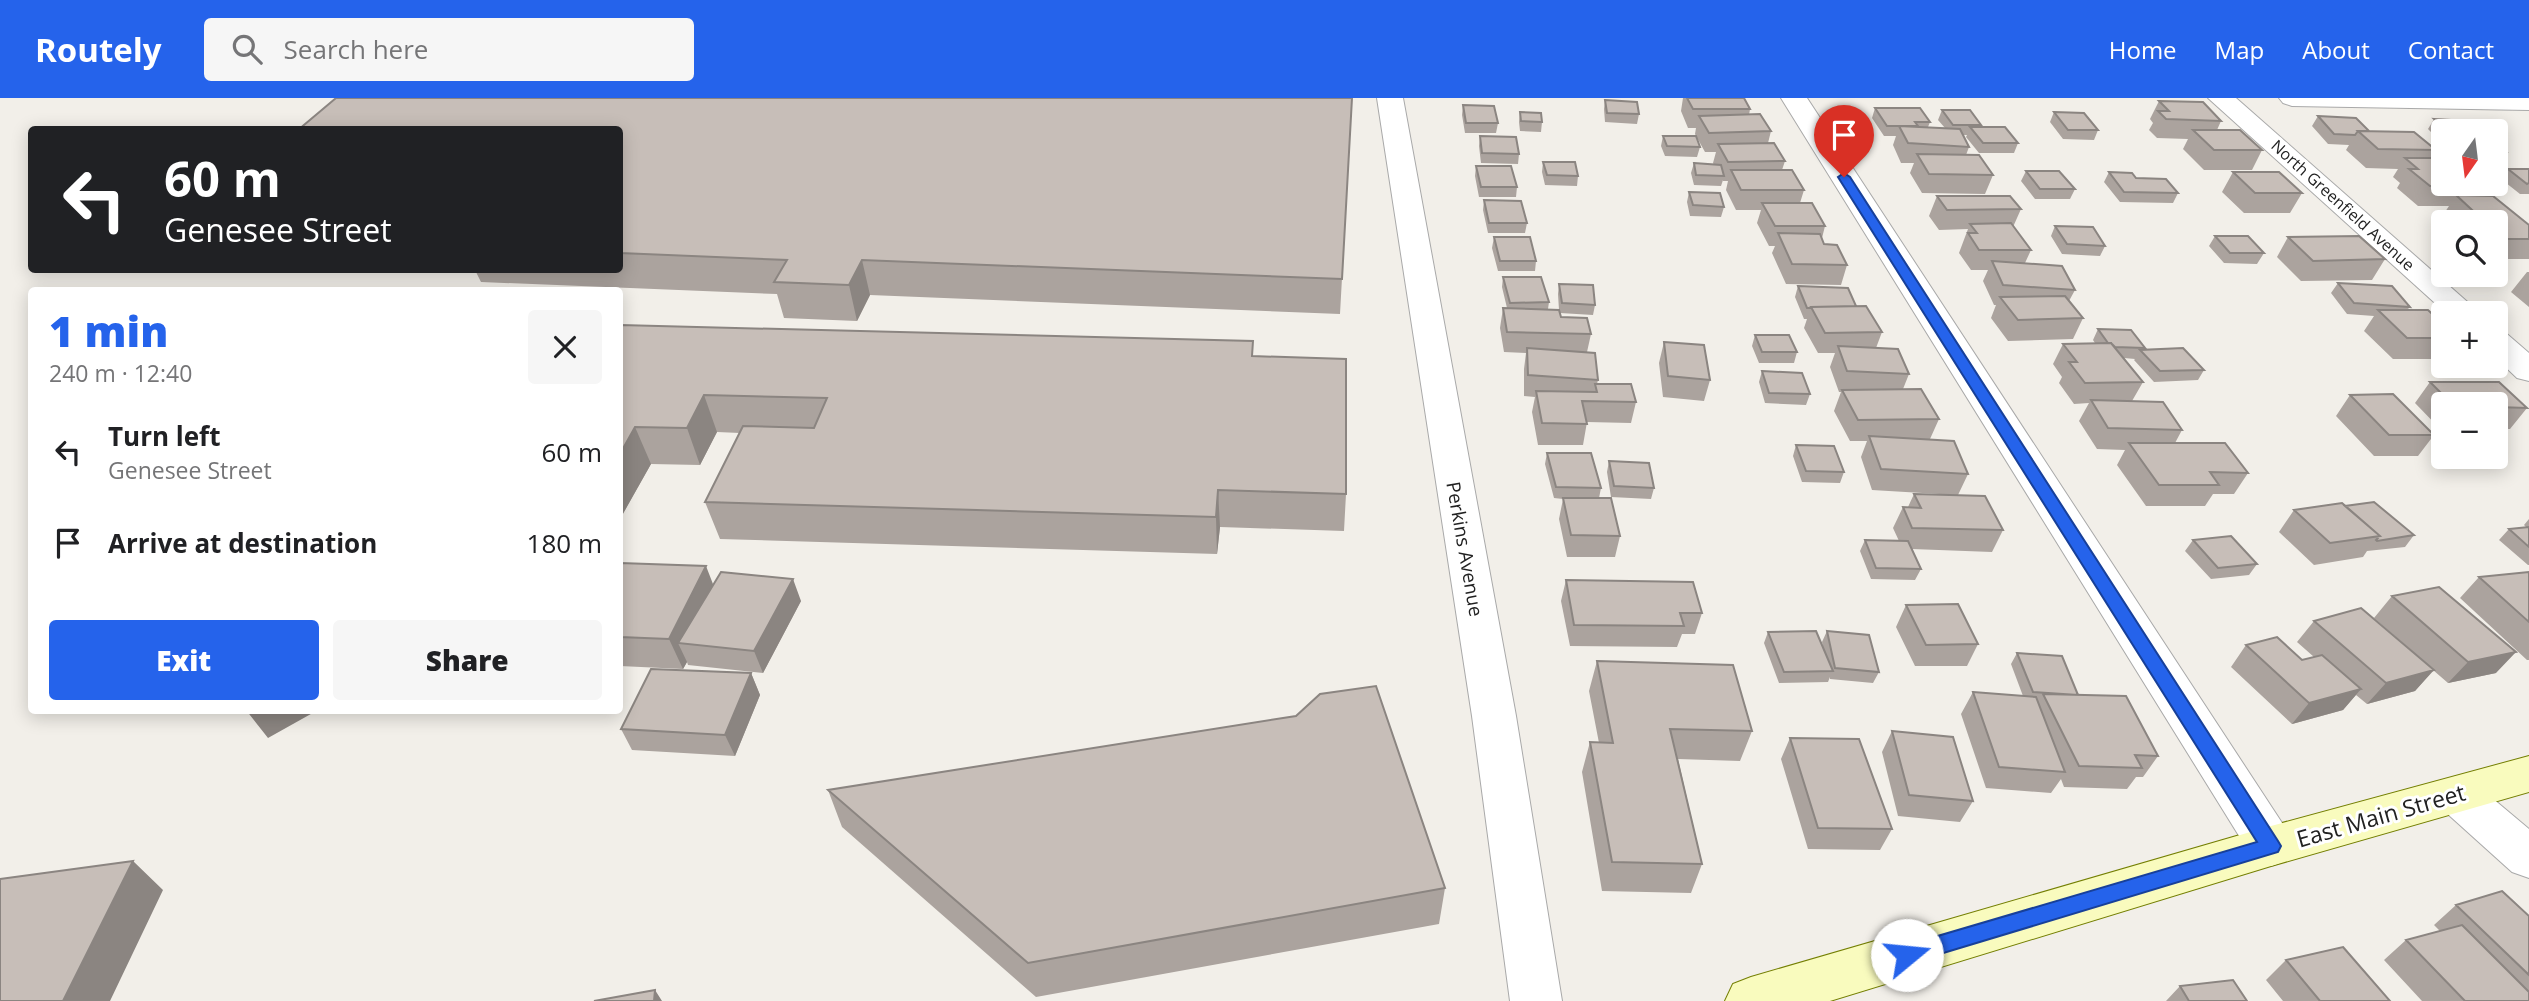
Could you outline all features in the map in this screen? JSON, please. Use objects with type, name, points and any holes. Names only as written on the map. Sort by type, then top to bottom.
[{"type":"main road","name":"East Main Street","points":[[1751,1001],[2271,846],[2529,774]]},
{"type":"street","name":"Perkins Avenue","points":[[1390,98],[1494,716],[1536,1001]]},
{"type":"street","points":[[1794,98],[2271,846]]},
{"type":"street","name":"North Greenfield Avenue","points":[[2221,98],[2450,301]]},
{"type":"street","points":[[2292,98],[2529,102]]},
{"type":"street","points":[[2508,352],[2529,371]]},
{"type":"street","points":[[2457,795],[2529,858]]},
{"type":"building","points":[[336,98],[1352,98],[1342,279],[862,260],[849,285],[774,282],[787,260],[623,253],[623,126],[303,126]]},
{"type":"building","points":[[1687,98],[1744,98],[1750,109],[1693,109]]},
{"type":"building","points":[[1605,100],[1637,102],[1639,114],[1607,113]]},
{"type":"building","points":[[2159,101],[2203,102],[2221,121],[2166,119],[2158,111],[2169,111]]},
{"type":"building","points":[[1463,105],[1494,106],[1498,123],[1466,123]]},
{"type":"building","points":[[1875,108],[1920,108],[1930,122],[1915,122],[1918,126],[1887,126]]},
{"type":"building","points":[[1942,110],[1970,110],[1981,125],[1953,125]]},
{"type":"building","points":[[1520,112],[1541,113],[1542,122],[1521,121]]},
{"type":"building","points":[[2054,112],[2084,113],[2098,130],[2068,130]]},
{"type":"building","points":[[1760,114],[1771,131],[1709,133],[1699,116]]},
{"type":"building","points":[[2318,116],[2356,118],[2369,131],[2358,131],[2355,135],[2334,134]]},
{"type":"building","points":[[1899,126],[1960,129],[1969,147],[1908,143]]},
{"type":"building","points":[[1970,127],[2005,127],[2018,143],[1983,143]]},
{"type":"building","points":[[2193,130],[2240,130],[2262,150],[2214,150]]},
{"type":"building","points":[[2358,131],[2414,132],[2431,146],[2431,150],[2378,149]]},
{"type":"building","points":[[1480,136],[1516,137],[1519,154],[1482,153]]},
{"type":"building","points":[[1663,136],[1696,136],[1700,147],[1667,146]]},
{"type":"building","points":[[1774,143],[1785,161],[1728,162],[1718,144]]},
{"type":"building","points":[[1917,154],[1979,155],[1993,175],[1929,174]]},
{"type":"building","points":[[2405,158],[2431,158],[2431,186],[2409,169],[2418,169]]},
{"type":"building","points":[[1543,162],[1575,162],[1578,176],[1547,175]]},
{"type":"building","points":[[1694,163],[1721,165],[1724,176],[1696,175]]},
{"type":"building","points":[[1476,166],[1511,166],[1517,187],[1481,187]]},
{"type":"building","points":[[2508,169],[2529,169],[2527,184]]},
{"type":"building","points":[[1731,170],[1792,170],[1804,190],[1741,190]]},
{"type":"building","points":[[2026,171],[2059,171],[2075,189],[2040,189]]},
{"type":"building","points":[[2109,172],[2132,173],[2136,178],[2166,179],[2178,193],[2124,192]]},
{"type":"building","points":[[2233,172],[2279,172],[2302,193],[2255,193]]},
{"type":"building","points":[[1689,192],[1720,193],[1724,207],[1693,205]]},
{"type":"building","points":[[1937,196],[2010,196],[2021,209],[1947,210]]},
{"type":"building","points":[[2457,196],[2493,196],[2529,225],[2529,239],[2508,239],[2508,210],[2472,210]]},
{"type":"building","points":[[1484,200],[1521,201],[1527,223],[1489,223]]},
{"type":"building","points":[[1762,203],[1812,203],[1825,226],[1775,226]]},
{"type":"building","points":[[2011,223],[2031,250],[1979,250],[1968,233],[1977,233],[1970,224]]},
{"type":"building","points":[[2055,226],[2093,227],[2105,246],[2067,244]]},
{"type":"building","points":[[1778,233],[1820,234],[1824,244],[1837,245],[1847,265],[1792,264]]},
{"type":"building","points":[[2215,236],[2248,236],[2264,253],[2230,253]]},
{"type":"building","points":[[2359,236],[2385,259],[2313,261],[2288,237]]},
{"type":"building","points":[[1494,237],[1530,237],[1536,261],[1500,261]]},
{"type":"building","points":[[1992,261],[2062,266],[2075,290],[2003,285]]},
{"type":"building","points":[[1503,277],[1541,277],[1549,302],[1510,303]]},
{"type":"building","points":[[2338,283],[2392,286],[2410,307],[2354,303]]},
{"type":"building","points":[[1559,284],[1593,285],[1595,305],[1562,303]]},
{"type":"building","points":[[1798,286],[1848,288],[1856,306],[1807,308]]},
{"type":"building","points":[[2065,296],[2083,318],[2018,320],[2000,297]]},
{"type":"building","points":[[1866,306],[1882,332],[1825,333],[1811,307]]},
{"type":"building","points":[[1503,308],[1559,310],[1561,317],[1587,318],[1591,334],[1507,332]]},
{"type":"building","points":[[2378,310],[2428,310],[2431,313],[2431,338],[2407,338]]},
{"type":"building","points":[[623,325],[1253,341],[1252,356],[1346,359],[1346,494],[1218,490],[1216,517],[705,502],[743,426],[814,428],[827,398],[704,395],[687,428],[635,427],[623,449]]},
{"type":"building","points":[[2098,329],[2131,330],[2145,348],[2115,347],[2108,343]]},
{"type":"building","points":[[1755,335],[1789,335],[1797,352],[1762,352]]},
{"type":"building","points":[[1664,342],[1704,345],[1710,380],[1668,376]]},
{"type":"building","points":[[2111,343],[2143,382],[2085,383],[2069,362],[2077,362],[2063,344]]},
{"type":"building","points":[[1838,346],[1898,349],[1909,374],[1847,371]]},
{"type":"building","points":[[1527,348],[1595,353],[1598,380],[1528,375]]},
{"type":"building","points":[[2183,348],[2204,370],[2160,371],[2140,350]]},
{"type":"building","points":[[1762,371],[1802,373],[1810,394],[1769,393]]},
{"type":"building","points":[[2430,382],[2499,382],[2527,408],[2508,407],[2508,392],[2440,392]]},
{"type":"building","points":[[1595,384],[1631,384],[1636,402],[1582,401],[1587,424],[1542,423],[1536,391],[1597,392]]},
{"type":"building","points":[[1921,389],[1939,419],[1858,420],[1842,390]]},
{"type":"building","points":[[2393,394],[2431,435],[2389,435],[2350,395]]},
{"type":"building","points":[[2091,400],[2163,402],[2182,430],[2108,428]]},
{"type":"building","points":[[1869,436],[1954,441],[1968,474],[1881,469]]},
{"type":"building","points":[[2129,443],[2225,443],[2248,473],[2210,472],[2219,485],[2159,485]]},
{"type":"building","points":[[1796,445],[1834,446],[1844,472],[1806,471]]},
{"type":"building","points":[[1547,453],[1591,453],[1601,488],[1556,487]]},
{"type":"building","points":[[1609,461],[1649,463],[1654,488],[1614,486]]},
{"type":"building","points":[[1914,494],[1985,496],[2003,530],[1912,528],[1903,507],[1921,508]]},
{"type":"building","points":[[1563,498],[1611,498],[1620,536],[1571,535]]},
{"type":"building","points":[[2374,502],[2414,535],[2377,541],[2380,536],[2345,506]]},
{"type":"building","points":[[2342,503],[2380,536],[2330,543],[2294,510]]},
{"type":"building","points":[[2529,527],[2529,547],[2509,529]]},
{"type":"building","points":[[2231,536],[2257,564],[2218,568],[2193,540]]},
{"type":"building","points":[[1865,540],[1908,541],[1921,569],[1876,568]]},
{"type":"building","points":[[623,563],[706,566],[669,639],[623,637]]},
{"type":"building","points":[[721,572],[793,579],[754,651],[678,643]]},
{"type":"building","points":[[2529,572],[2529,622],[2479,577]]},
{"type":"building","points":[[1566,580],[1693,582],[1702,613],[1680,613],[1684,626],[1574,625]]},
{"type":"building","points":[[2439,587],[2516,652],[2468,662],[2392,596]]},
{"type":"building","points":[[1958,604],[1978,644],[1926,645],[1906,605]]},
{"type":"building","points":[[2361,608],[2434,670],[2386,683],[2314,621]]},
{"type":"building","points":[[1816,631],[1833,671],[1784,672],[1768,632]]},
{"type":"building","points":[[1827,631],[1869,635],[1879,672],[1835,668]]},
{"type":"building","points":[[2277,637],[2302,660],[2322,655],[2361,689],[2309,703],[2246,645]]},
{"type":"building","points":[[2017,653],[2062,656],[2078,695],[2033,692]]},
{"type":"building","points":[[1597,661],[1733,665],[1752,731],[1670,729],[1702,864],[1612,862],[1590,742],[1613,743]]},
{"type":"building","points":[[651,669],[751,673],[725,735],[621,729]]},
{"type":"building","points":[[1376,686],[1445,888],[1028,963],[828,790],[1296,716],[1320,694]]},
{"type":"building","points":[[1973,692],[2036,697],[2065,772],[1999,767]]},
{"type":"building","points":[[2043,694],[2126,696],[2158,756],[2135,755],[2142,768],[2079,766]]},
{"type":"building","points":[[1892,731],[1953,737],[1973,801],[1909,795]]},
{"type":"building","points":[[1790,738],[1859,739],[1892,829],[1818,828]]},
{"type":"building","points":[[133,861],[63,1001],[0,1001],[0,879]]},
{"type":"building","points":[[2502,891],[2529,916],[2529,975],[2456,905]]},
{"type":"building","points":[[2462,925],[2529,992],[2529,1001],[2465,1001],[2406,940]]},
{"type":"building","points":[[2343,947],[2390,1001],[2320,1001],[2286,960]]},
{"type":"building","points":[[2233,980],[2247,1001],[2189,1001],[2180,986]]},
{"type":"building","points":[[655,990],[654,1001],[594,1001]]},
{"type":"route","points":[[1844,177],[2177,704],[2271,846],[1907,955]]}]
